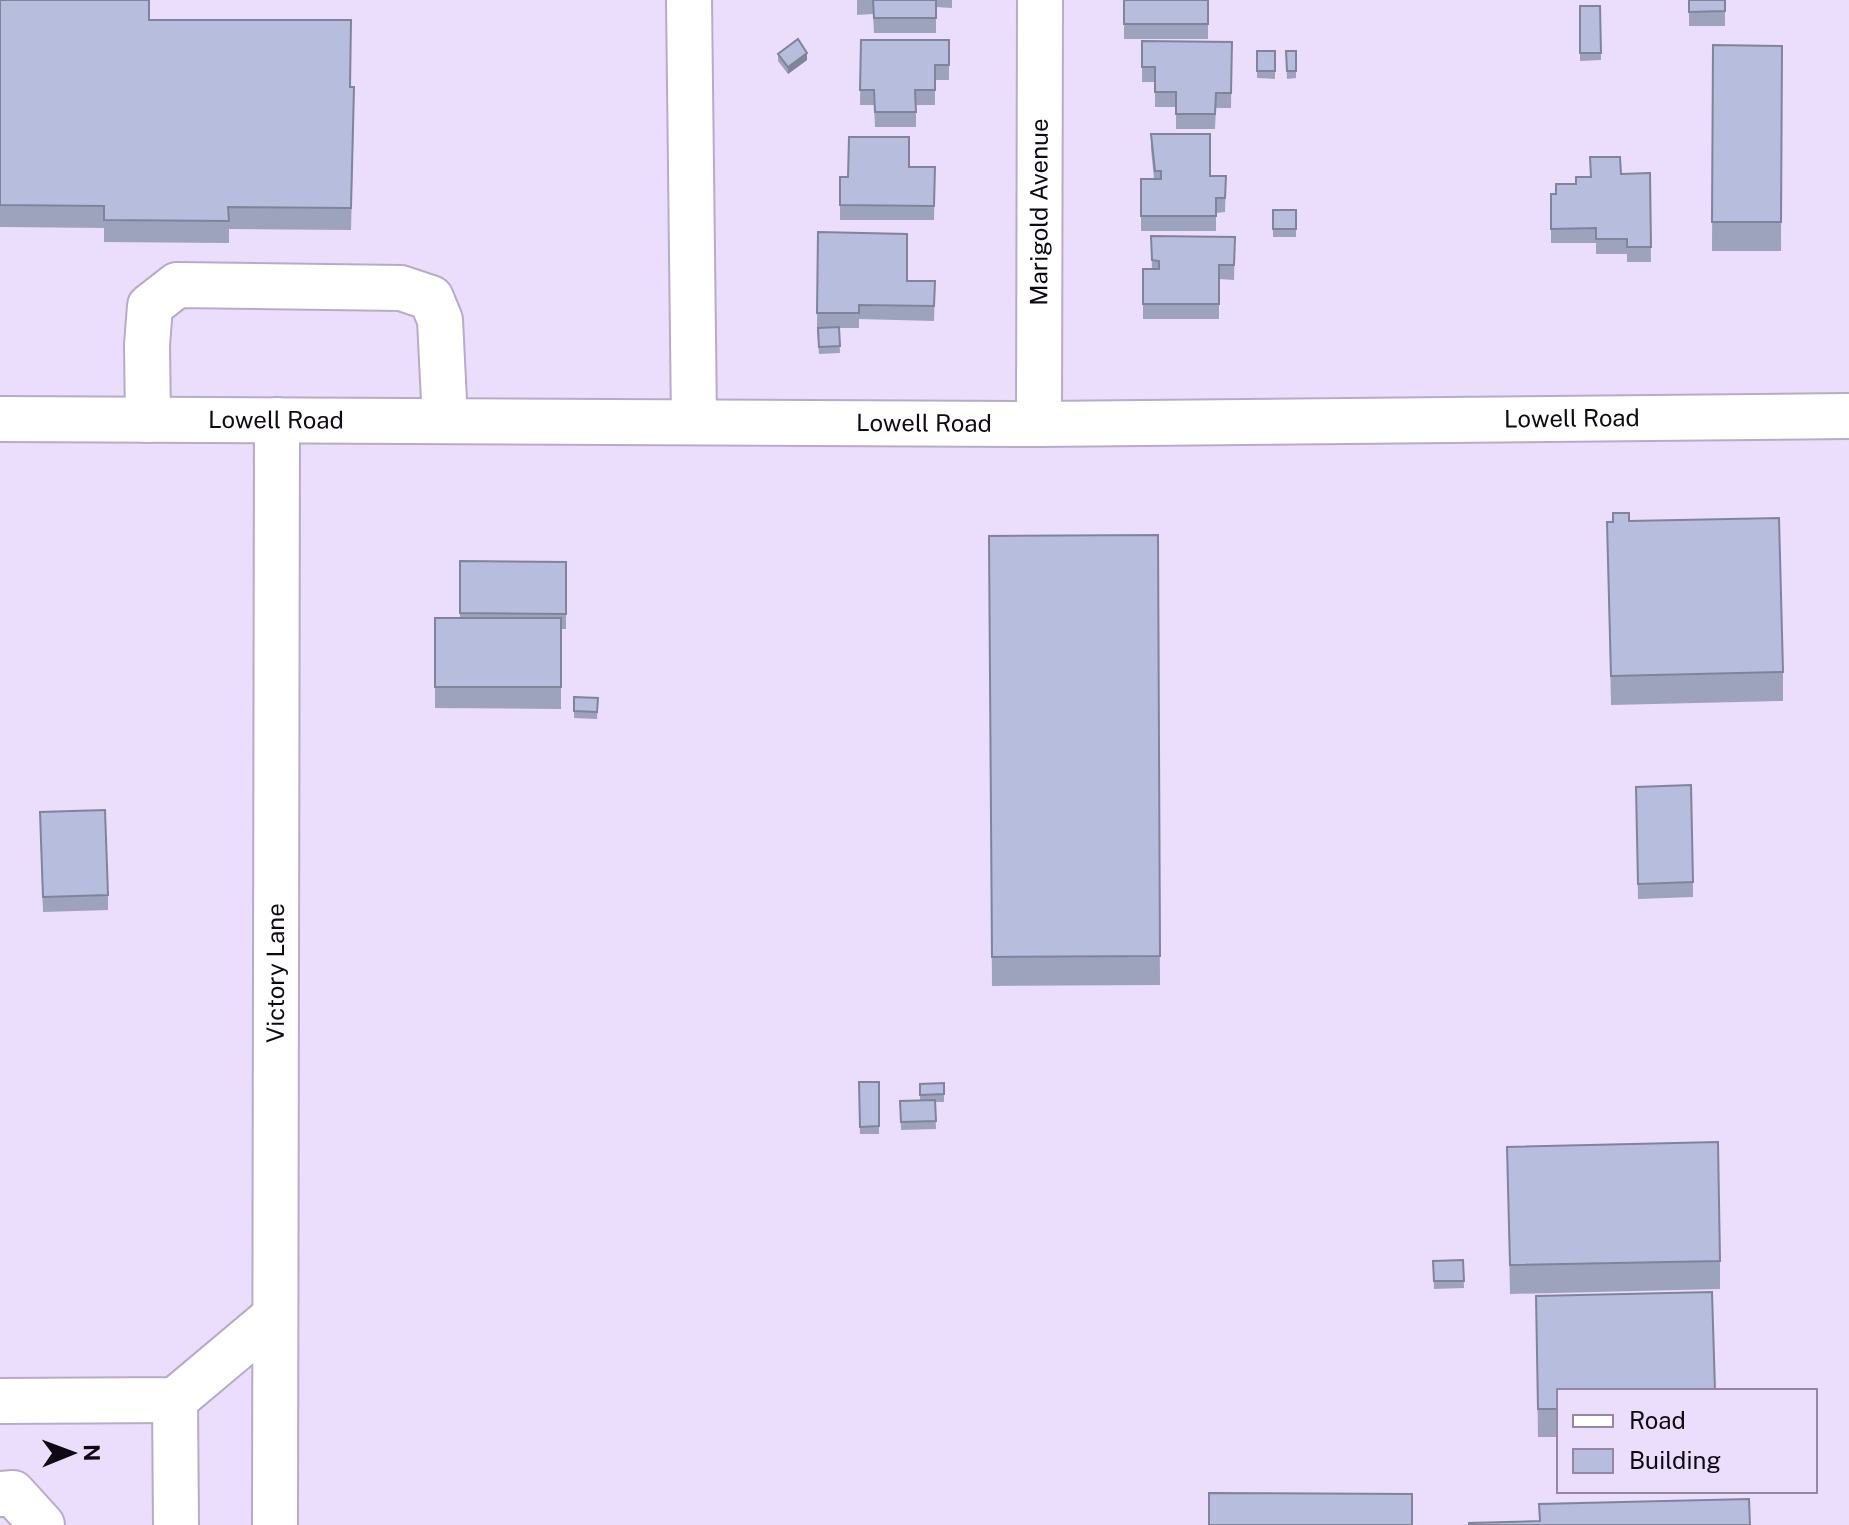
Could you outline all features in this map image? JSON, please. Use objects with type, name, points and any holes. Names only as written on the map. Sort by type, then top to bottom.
[{"type":"street","points":[[689,0],[694,422]]},
{"type":"street","name":"Marigold Avenue","points":[[1039,424],[1040,0]]},
{"type":"street","points":[[148,420],[150,306],[177,285],[401,288],[431,298],[440,320],[445,421]]},
{"type":"street","name":"Lowell Road","points":[[0,419],[1039,424],[1849,416]]},
{"type":"street","name":"Victory Lane","points":[[275,1525],[277,420]]},
{"type":"street","points":[[0,1401],[175,1400],[275,1316]]},
{"type":"street","points":[[175,1400],[176,1525]]},
{"type":"street","points":[[0,1494],[13,1493],[42,1525]]},
{"type":"building","points":[[0,0],[149,0],[149,20],[351,20],[350,87],[354,87],[351,208],[228,207],[229,221],[104,220],[104,206],[0,205]]},
{"type":"building","points":[[873,0],[936,0],[936,18],[874,18]]},
{"type":"building","points":[[1124,0],[1208,0],[1208,24],[1124,24]]},
{"type":"building","points":[[1689,0],[1725,0],[1725,11],[1689,12]]},
{"type":"building","points":[[1580,6],[1600,6],[1601,53],[1580,53]]},
{"type":"building","points":[[798,39],[807,53],[788,67],[778,54]]},
{"type":"building","points":[[861,40],[949,40],[949,65],[935,65],[935,90],[915,90],[916,112],[875,112],[874,90],[860,90]]},
{"type":"building","points":[[1142,41],[1232,42],[1231,93],[1216,93],[1215,114],[1176,114],[1176,92],[1155,92],[1155,67],[1142,67]]},
{"type":"building","points":[[1713,45],[1782,46],[1781,222],[1712,222]]},
{"type":"building","points":[[1257,51],[1275,51],[1275,71],[1257,71]]},
{"type":"building","points":[[1286,51],[1296,51],[1296,71],[1287,71]]},
{"type":"building","points":[[1151,134],[1210,134],[1210,176],[1226,176],[1225,198],[1216,198],[1216,216],[1141,216],[1141,179],[1161,179],[1161,171],[1155,171]]},
{"type":"building","points":[[849,137],[909,137],[909,167],[935,167],[934,206],[840,205],[840,177],[848,177]]},
{"type":"building","points":[[1590,157],[1620,157],[1621,174],[1650,173],[1651,247],[1627,247],[1627,239],[1596,239],[1596,228],[1551,229],[1551,194],[1556,194],[1556,184],[1576,184],[1576,177],[1591,177]]},
{"type":"building","points":[[1273,210],[1296,210],[1296,229],[1273,229]]},
{"type":"building","points":[[818,232],[907,234],[907,281],[935,281],[934,306],[859,305],[859,313],[817,313]]},
{"type":"building","points":[[1151,236],[1235,237],[1234,265],[1219,265],[1219,304],[1143,304],[1143,269],[1159,269],[1159,261],[1152,260]]},
{"type":"building","points":[[839,327],[840,346],[819,347],[818,328]]},
{"type":"building","points":[[1613,513],[1629,513],[1629,521],[1779,518],[1783,672],[1611,676],[1607,522],[1613,522]]},
{"type":"building","points":[[1158,535],[1160,956],[992,957],[989,536]]},
{"type":"building","points":[[460,561],[566,562],[566,614],[460,613]]},
{"type":"building","points":[[435,618],[561,618],[561,687],[435,687]]},
{"type":"building","points":[[574,697],[598,698],[597,712],[574,711]]},
{"type":"building","points":[[1691,785],[1693,882],[1638,884],[1636,787]]},
{"type":"building","points":[[105,810],[108,895],[43,897],[40,812]]},
{"type":"building","points":[[859,1082],[879,1082],[879,1126],[860,1127]]},
{"type":"building","points":[[944,1083],[944,1094],[920,1095],[920,1084]]},
{"type":"building","points":[[935,1100],[936,1121],[901,1122],[900,1101]]},
{"type":"building","points":[[1718,1142],[1720,1261],[1510,1265],[1507,1147]]},
{"type":"building","points":[[1463,1260],[1464,1281],[1434,1281],[1433,1261]]},
{"type":"building","points":[[1712,1292],[1715,1389],[1557,1389],[1557,1409],[1538,1409],[1536,1296]]},
{"type":"building","points":[[1209,1493],[1412,1494],[1412,1525],[1209,1525]]},
{"type":"building","points":[[1749,1499],[1750,1525],[1469,1525],[1540,1521],[1539,1504]]}]
